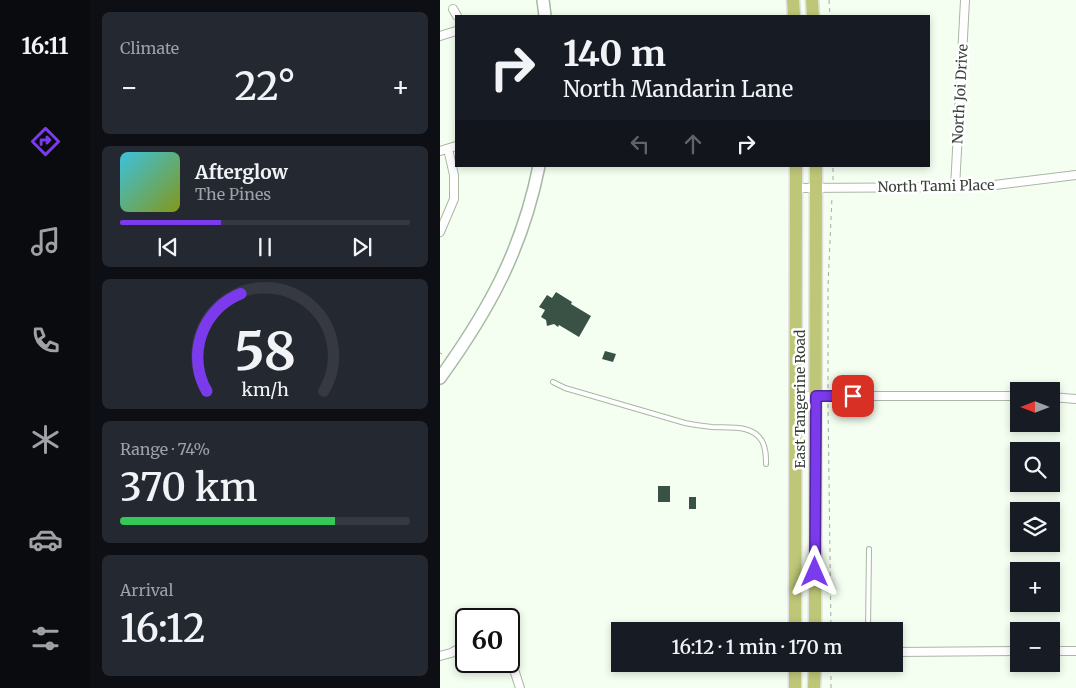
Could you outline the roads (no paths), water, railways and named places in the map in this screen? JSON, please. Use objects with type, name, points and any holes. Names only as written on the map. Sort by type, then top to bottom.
[{"type":"main road","points":[[793,0],[794,15]]},
{"type":"main road","points":[[812,0],[813,15]]},
{"type":"main road","name":"East Tangerine Road","points":[[795,622],[796,167]]},
{"type":"main road","name":"East Tangerine Road","points":[[815,622],[816,167]]},
{"type":"main road","points":[[795,672],[795,688]]},
{"type":"main road","points":[[814,672],[814,688]]},
{"type":"street","points":[[543,0],[545,15]]},
{"type":"street","name":"North Joi Drive","points":[[954,188],[965,0]]},
{"type":"street","points":[[440,36],[455,31]]},
{"type":"street","points":[[440,151],[452,147],[454,174],[454,199],[440,232]]},
{"type":"street","points":[[440,378],[474,329],[497,288],[519,237],[540,167]]},
{"type":"street","name":"North Tami Place","points":[[796,188],[954,188],[996,186],[1076,175]]},
{"type":"street","points":[[796,396],[1010,396]]},
{"type":"street","points":[[1060,398],[1076,399]]},
{"type":"street","points":[[440,656],[455,651]]},
{"type":"street","points":[[903,652],[1010,651]]},
{"type":"street","points":[[1060,651],[1076,651]]},
{"type":"street","points":[[515,673],[520,688]]},
{"type":"lane","points":[[553,382],[565,388],[685,423],[739,428],[751,431],[760,438],[764,445],[766,464]]},
{"type":"lane","points":[[868,622],[869,550]]}]
